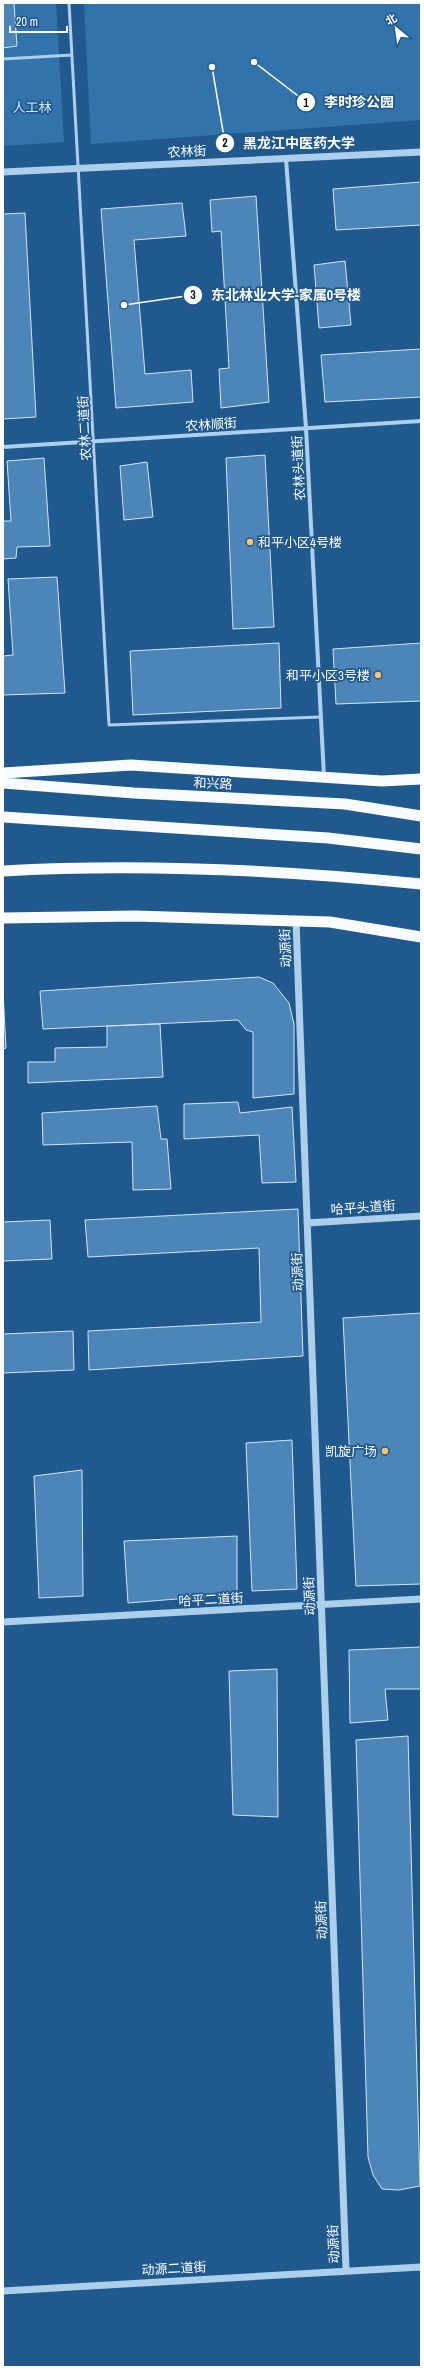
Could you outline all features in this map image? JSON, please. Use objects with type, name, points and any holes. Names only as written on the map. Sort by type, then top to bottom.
[{"type":"highway","name":"和兴路","points":[[3,773],[131,765],[382,781],[421,779]]},
{"type":"highway","name":"和兴路","points":[[3,783],[134,793],[345,804],[421,816]]},
{"type":"highway","points":[[3,817],[328,838],[421,849]]},
{"type":"highway","points":[[3,871],[125,866],[240,870],[338,876],[421,884]]},
{"type":"highway","points":[[3,875],[37,869]]},
{"type":"highway","points":[[3,918],[136,916],[330,922],[421,937]]},
{"type":"street","name":"农林街","points":[[3,172],[421,152]]},
{"type":"street","name":"农林头道街","points":[[286,159],[306,428],[324,777]]},
{"type":"street","name":"农林顺街","points":[[3,447],[421,421]]},
{"type":"street","name":"动源街","points":[[296,921],[346,2270]]},
{"type":"street","name":"哈平头道街","points":[[307,1223],[421,1216]]},
{"type":"street","name":"哈平二道街","points":[[3,1622],[421,1599]]},
{"type":"street","name":"动源二道街","points":[[3,2291],[346,2270],[421,2267]]},
{"type":"lane","name":"农林二道街","points":[[69,3],[108,685],[109,725],[321,717]]},
{"type":"lane","points":[[3,59],[72,55]]},
{"type":"green space","name":"人工林","points":[[3,3],[56,3],[64,142],[3,146]]},
{"type":"green space","points":[[84,3],[421,3],[421,120],[91,144]]},
{"type":"building","points":[[3,3],[14,3],[17,46],[3,48]]},
{"type":"building","points":[[421,182],[421,225],[336,230],[333,189]]},
{"type":"building","points":[[256,196],[269,402],[221,408],[219,369],[229,368],[221,231],[212,232],[210,200]]},
{"type":"building","points":[[182,203],[186,236],[134,240],[145,374],[191,370],[193,402],[116,408],[101,209]]},
{"type":"building","points":[[25,213],[36,417],[3,419],[3,214]]},
{"type":"building","points":[[345,261],[351,325],[319,328],[314,265]]},
{"type":"building","points":[[421,349],[421,397],[325,402],[321,355]]},
{"type":"building","name":"和平小区4号楼","points":[[265,455],[274,627],[233,629],[226,458]]},
{"type":"building","points":[[44,458],[50,546],[17,547],[16,558],[3,559],[3,521],[11,521],[7,461]]},
{"type":"building","points":[[147,462],[153,517],[124,520],[120,466]]},
{"type":"building","points":[[57,577],[65,693],[3,695],[3,656],[13,655],[8,579]]},
{"type":"building","points":[[279,643],[281,708],[133,715],[130,651]]},
{"type":"building","name":"和平小区3号楼","points":[[421,643],[421,701],[336,704],[333,649]]},
{"type":"building","points":[[259,977],[273,983],[289,1003],[294,1024],[294,1094],[253,1098],[253,1032],[246,1030],[238,1020],[43,1029],[40,991]]},
{"type":"building","points":[[3,992],[6,1048],[3,1049]]},
{"type":"building","points":[[160,1024],[163,1077],[28,1083],[28,1062],[55,1062],[55,1048],[107,1047],[107,1026]]},
{"type":"building","points":[[238,1102],[240,1113],[292,1107],[296,1182],[262,1183],[259,1135],[184,1139],[184,1104]]},
{"type":"building","points":[[157,1106],[161,1139],[167,1139],[171,1189],[133,1190],[132,1142],[43,1145],[42,1113]]},
{"type":"building","points":[[298,1209],[303,1356],[89,1370],[88,1331],[261,1322],[259,1248],[88,1257],[85,1220]]},
{"type":"building","points":[[50,1220],[52,1259],[3,1261],[3,1222]]},
{"type":"building","name":"凯旋广场","points":[[421,1313],[421,1584],[356,1586],[343,1318]]},
{"type":"building","points":[[73,1331],[74,1370],[3,1373],[3,1334]]},
{"type":"building","points":[[292,1440],[297,1589],[252,1591],[246,1443]]},
{"type":"building","points":[[82,1470],[83,1596],[39,1598],[34,1476]]},
{"type":"building","points":[[237,1536],[237,1594],[128,1603],[124,1541]]},
{"type":"building","points":[[421,1647],[421,1689],[385,1689],[388,1720],[350,1723],[349,1650]]},
{"type":"building","points":[[277,1669],[278,1817],[233,1815],[229,1671]]},
{"type":"building","points":[[408,1736],[420,2186],[399,2190],[382,2189],[373,2175],[368,2157],[356,1740]]},
{"type":"place","name":"李时珍公园","points":[[254,62]]},
{"type":"place","name":"黑龙江中医药大学","points":[[212,67]]},
{"type":"place","name":"东北林业大学-家属0号楼","points":[[124,305]]},
{"type":"place","name":"和平小区4号楼","points":[[250,542]]},
{"type":"place","name":"和平小区3号楼","points":[[378,675]]},
{"type":"place","name":"凯旋广场","points":[[385,1451]]}]
